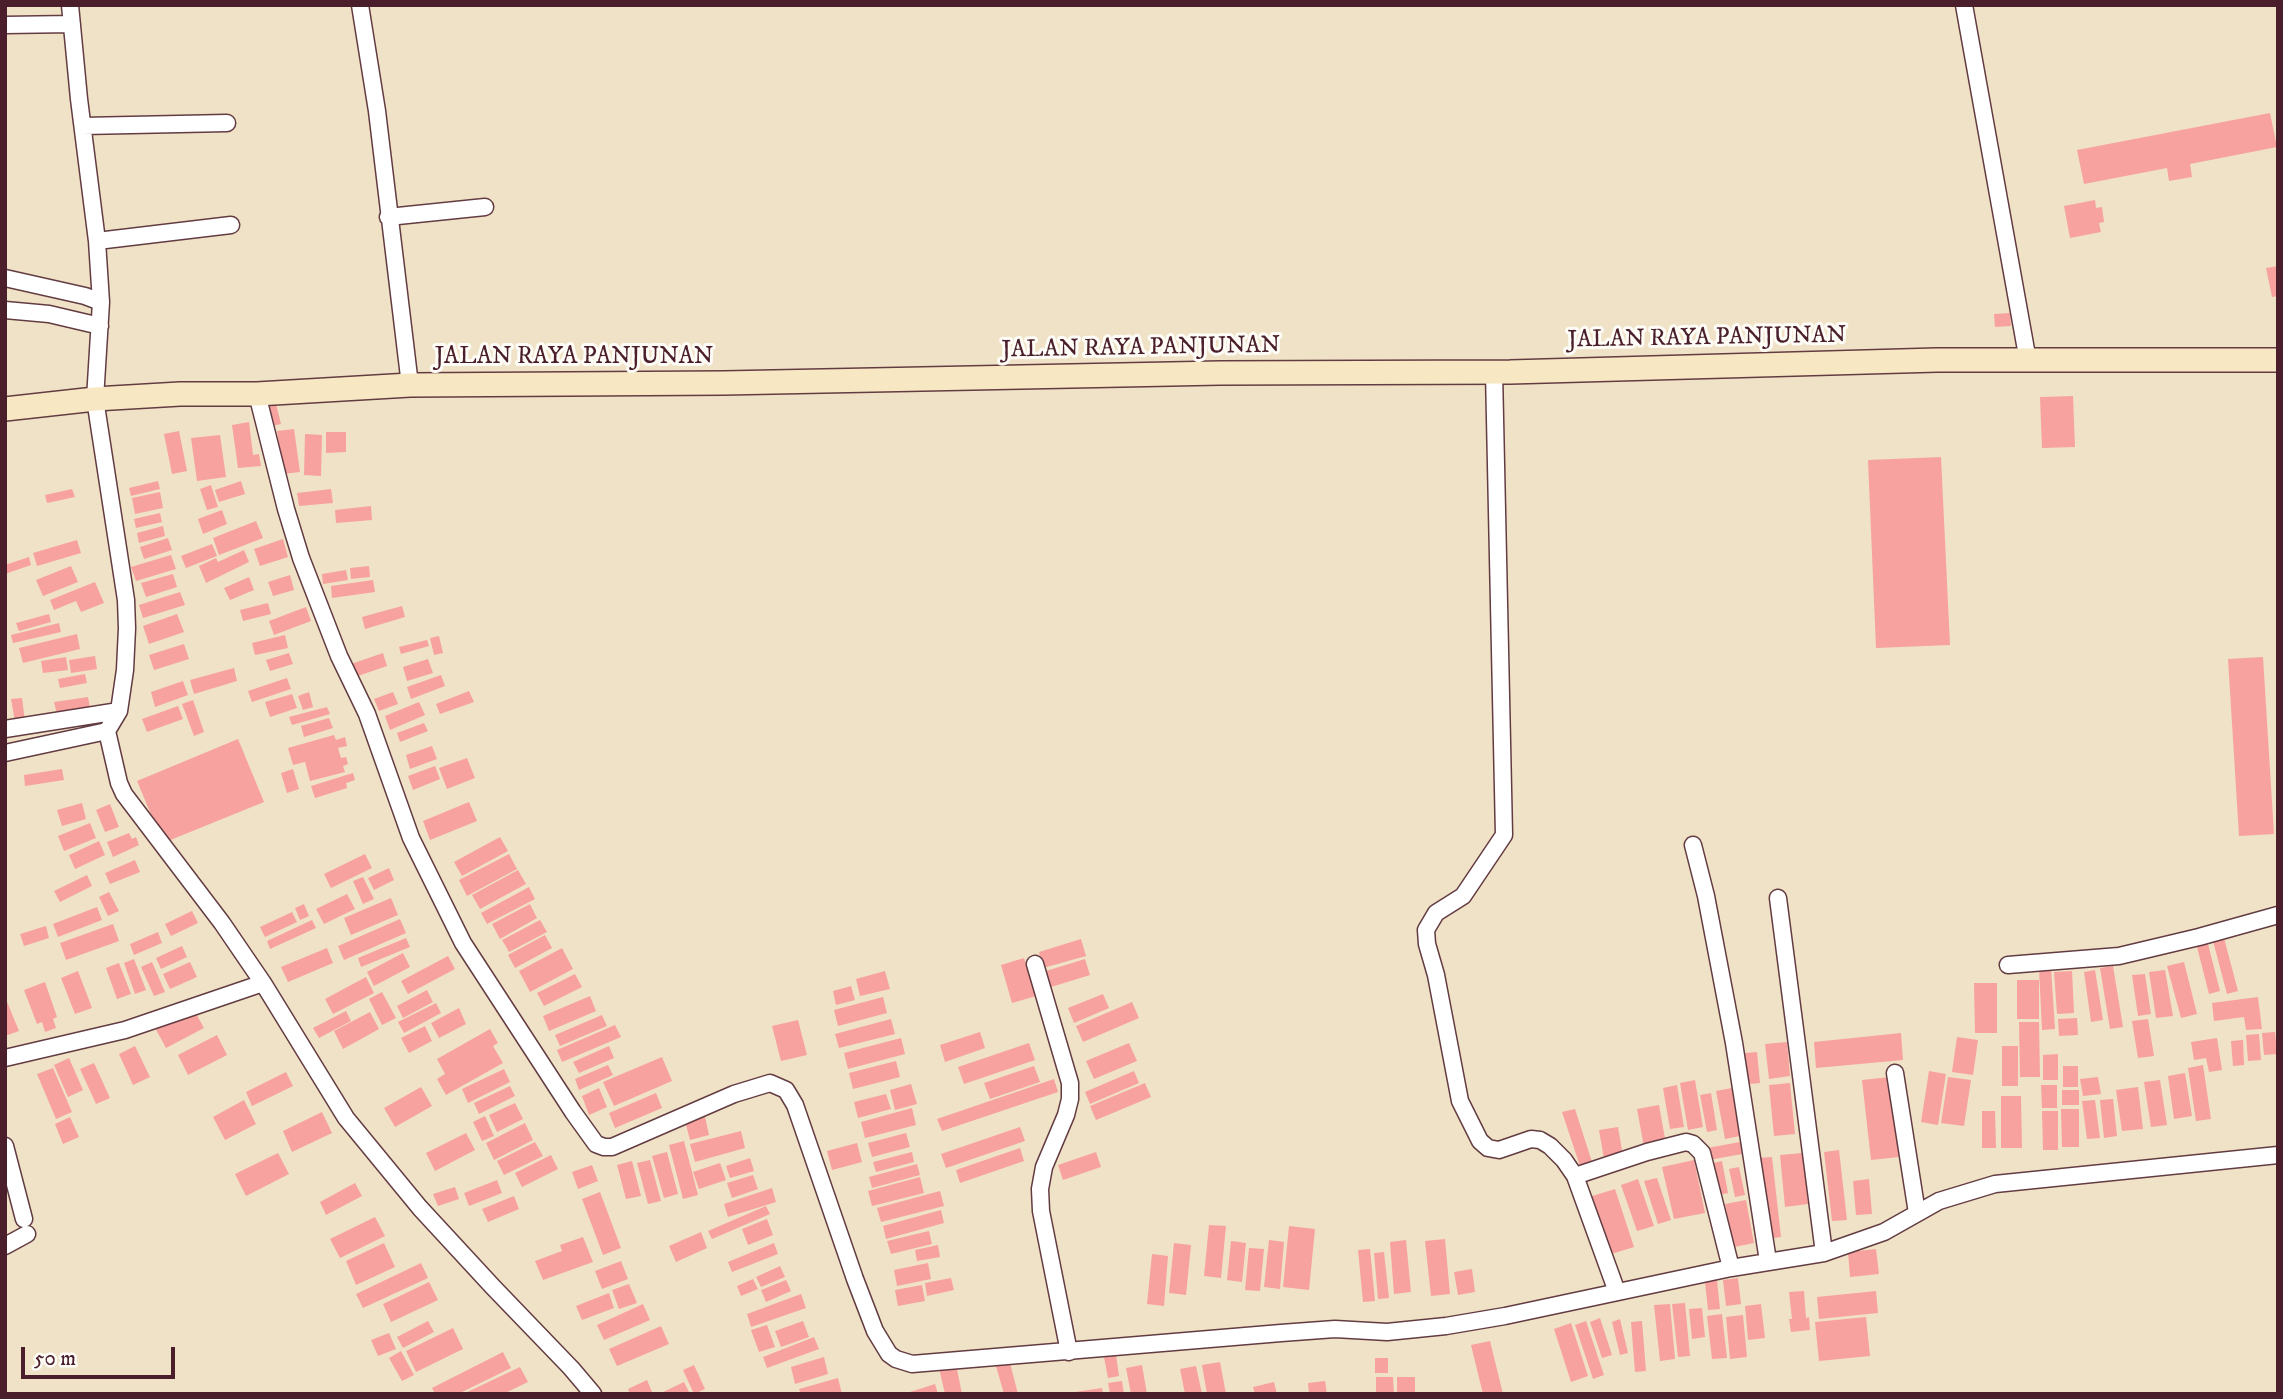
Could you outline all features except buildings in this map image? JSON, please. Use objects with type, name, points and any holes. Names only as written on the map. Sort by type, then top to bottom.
[{"type":"main road","name":"JALAN RAYA PANJUNAN","points":[[5,409],[95,399],[180,394],[257,394],[409,377],[738,382],[1234,373],[1494,372],[1858,362],[2026,352],[2278,360]]},
{"type":"street","points":[[70,5],[97,241],[101,314],[95,399],[126,600],[127,650],[119,711],[107,731],[119,783],[124,794],[222,923],[263,983],[346,1118],[421,1208],[572,1368],[593,1394]]},
{"type":"street","points":[[360,5],[377,111],[409,377]]},
{"type":"street","points":[[1964,5],[2026,352]]},
{"type":"street","points":[[5,25],[72,24]]},
{"type":"street","points":[[83,126],[227,123]]},
{"type":"street","points":[[388,217],[485,207]]},
{"type":"street","points":[[97,241],[231,225]]},
{"type":"street","points":[[5,278],[85,296],[101,314]]},
{"type":"street","points":[[5,310],[49,314],[101,314]]},
{"type":"street","points":[[1494,372],[1504,835],[1463,896],[1436,912],[1426,930],[1427,944],[1436,975],[1460,1101],[1480,1141],[1488,1148],[1499,1150],[1531,1139],[1540,1140],[1564,1160],[1575,1176],[1617,1292]]},
{"type":"street","points":[[257,394],[301,558],[339,656],[367,714],[411,838],[463,943],[596,1144],[612,1147],[734,1094],[770,1083],[786,1090],[796,1105],[875,1331],[889,1354],[896,1359],[912,1364],[1335,1329],[1387,1332],[1446,1326],[1731,1268],[1824,1253],[1884,1232],[1939,1200],[1995,1184],[2278,1155]]},
{"type":"street","points":[[5,729],[119,711]]},
{"type":"street","points":[[5,753],[107,731]]},
{"type":"street","points":[[1693,845],[1706,896],[1734,1043],[1768,1261]]},
{"type":"street","points":[[1778,898],[1824,1253]]},
{"type":"street","points":[[2008,965],[2119,956],[2278,915]]},
{"type":"street","points":[[1035,964],[1070,1083],[1066,1115],[1044,1167],[1041,1189],[1041,1211],[1069,1352]]},
{"type":"street","points":[[5,1058],[125,1030],[263,983]]},
{"type":"street","points":[[1895,1073],[1917,1213]]},
{"type":"street","points":[[1575,1176],[1647,1152],[1686,1142],[1693,1144],[1702,1153],[1731,1268]]},
{"type":"street","points":[[5,1146],[25,1226],[5,1246]]}]
